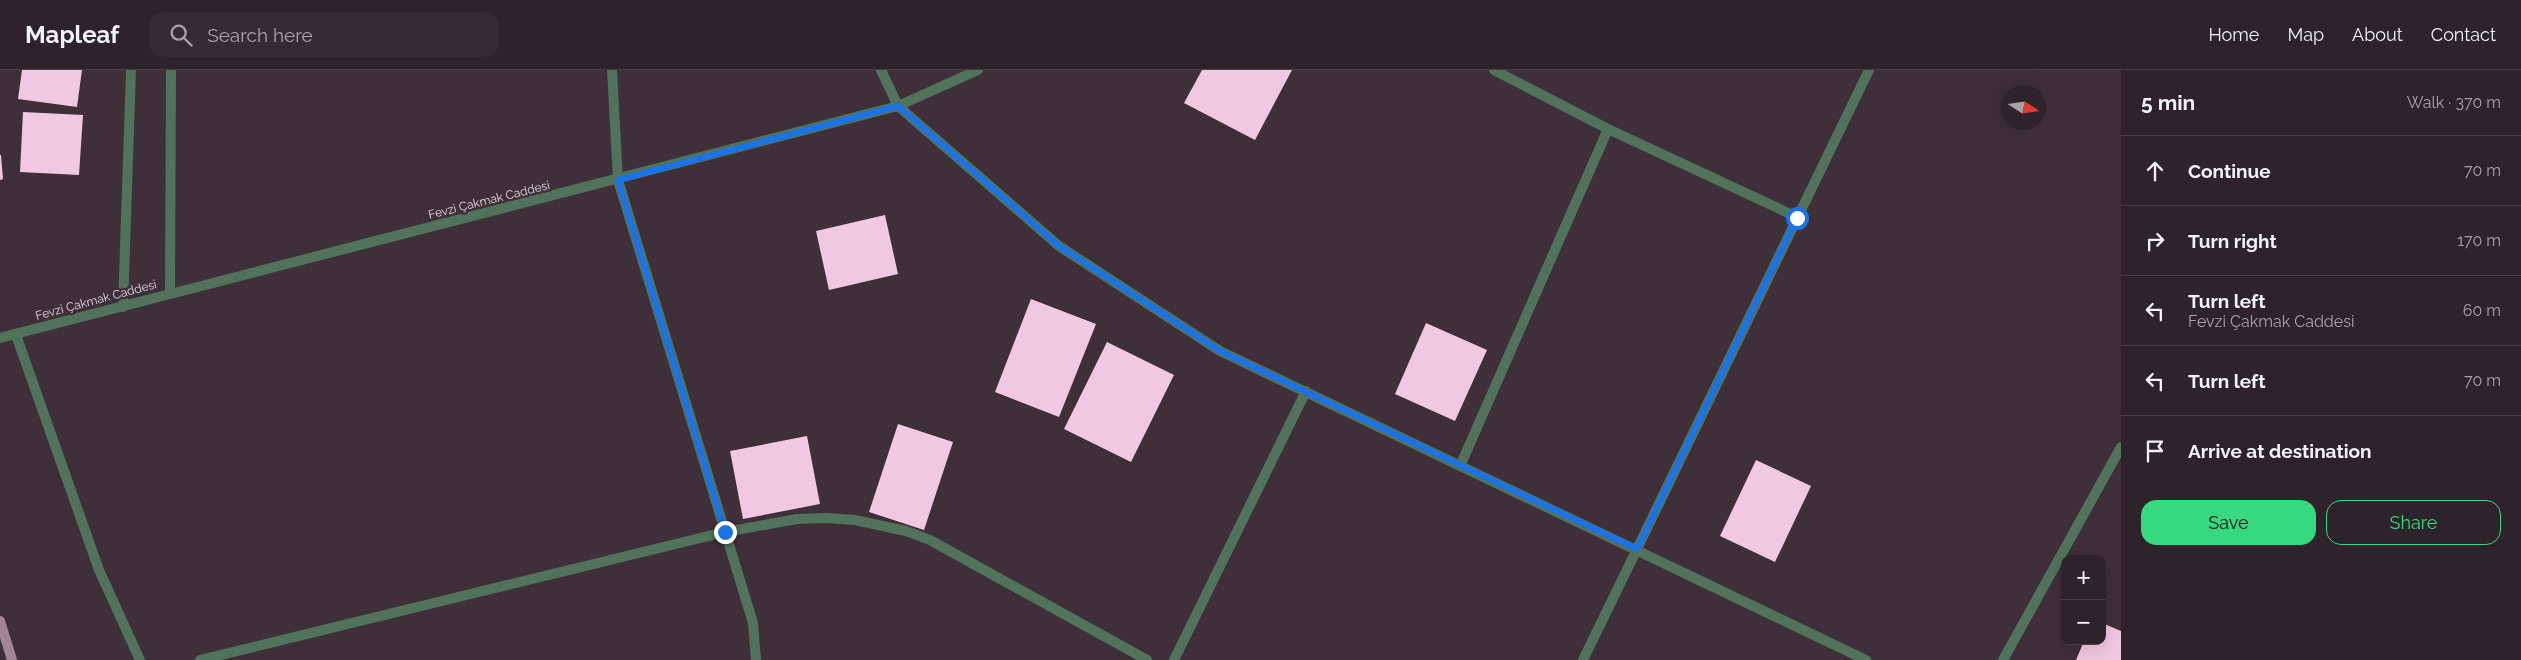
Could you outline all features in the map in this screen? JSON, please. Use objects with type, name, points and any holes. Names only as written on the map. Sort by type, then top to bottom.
[{"type":"street","points":[[123,308],[131,70]]},
{"type":"street","points":[[170,293],[171,70]]},
{"type":"street","points":[[612,70],[618,180],[753,623],[756,660]]},
{"type":"street","points":[[881,70],[898,106],[1059,246],[1220,351],[1460,464],[1866,660]]},
{"type":"street","name":"Fevzi Çakmak Caddesi","points":[[0,338],[123,308],[170,293],[618,180],[898,106],[978,70]]},
{"type":"street","points":[[1494,70],[1608,129],[1797,218]]},
{"type":"street","points":[[1583,660],[1869,70]]},
{"type":"street","points":[[1460,464],[1608,129]]},
{"type":"street","points":[[16,334],[99,570],[140,660]]},
{"type":"street","points":[[1174,660],[1306,391]]},
{"type":"street","points":[[2003,660],[2121,447]]},
{"type":"street","points":[[200,660],[725,532],[797,519],[826,518],[855,520],[906,531],[930,540],[1147,660]]},
{"type":"building","points":[[22,70],[82,70],[77,107],[18,99]]},
{"type":"building","points":[[1202,70],[1292,70],[1255,140],[1184,103]]},
{"type":"building","points":[[23,112],[83,115],[79,175],[20,172]]},
{"type":"building","points":[[0,155],[3,179],[0,180]]},
{"type":"building","points":[[885,215],[898,274],[829,290],[816,231]]},
{"type":"building","points":[[1031,299],[1096,324],[1059,417],[995,392]]},
{"type":"building","points":[[1426,323],[1487,350],[1455,421],[1395,394]]},
{"type":"building","points":[[1107,342],[1174,375],[1131,462],[1064,429]]},
{"type":"building","points":[[898,424],[953,442],[924,530],[869,512]]},
{"type":"building","points":[[807,436],[820,504],[743,519],[730,451]]},
{"type":"building","points":[[1756,460],[1811,486],[1775,562],[1720,536]]},
{"type":"building","points":[[2106,625],[2121,631],[2121,660],[2076,660],[2082,645],[2106,645]]},
{"type":"waterway","points":[[0,621],[12,660]]},
{"type":"route","points":[[725,532],[618,180],[898,106],[1059,246],[1220,351],[1637,549],[1797,218]]}]
